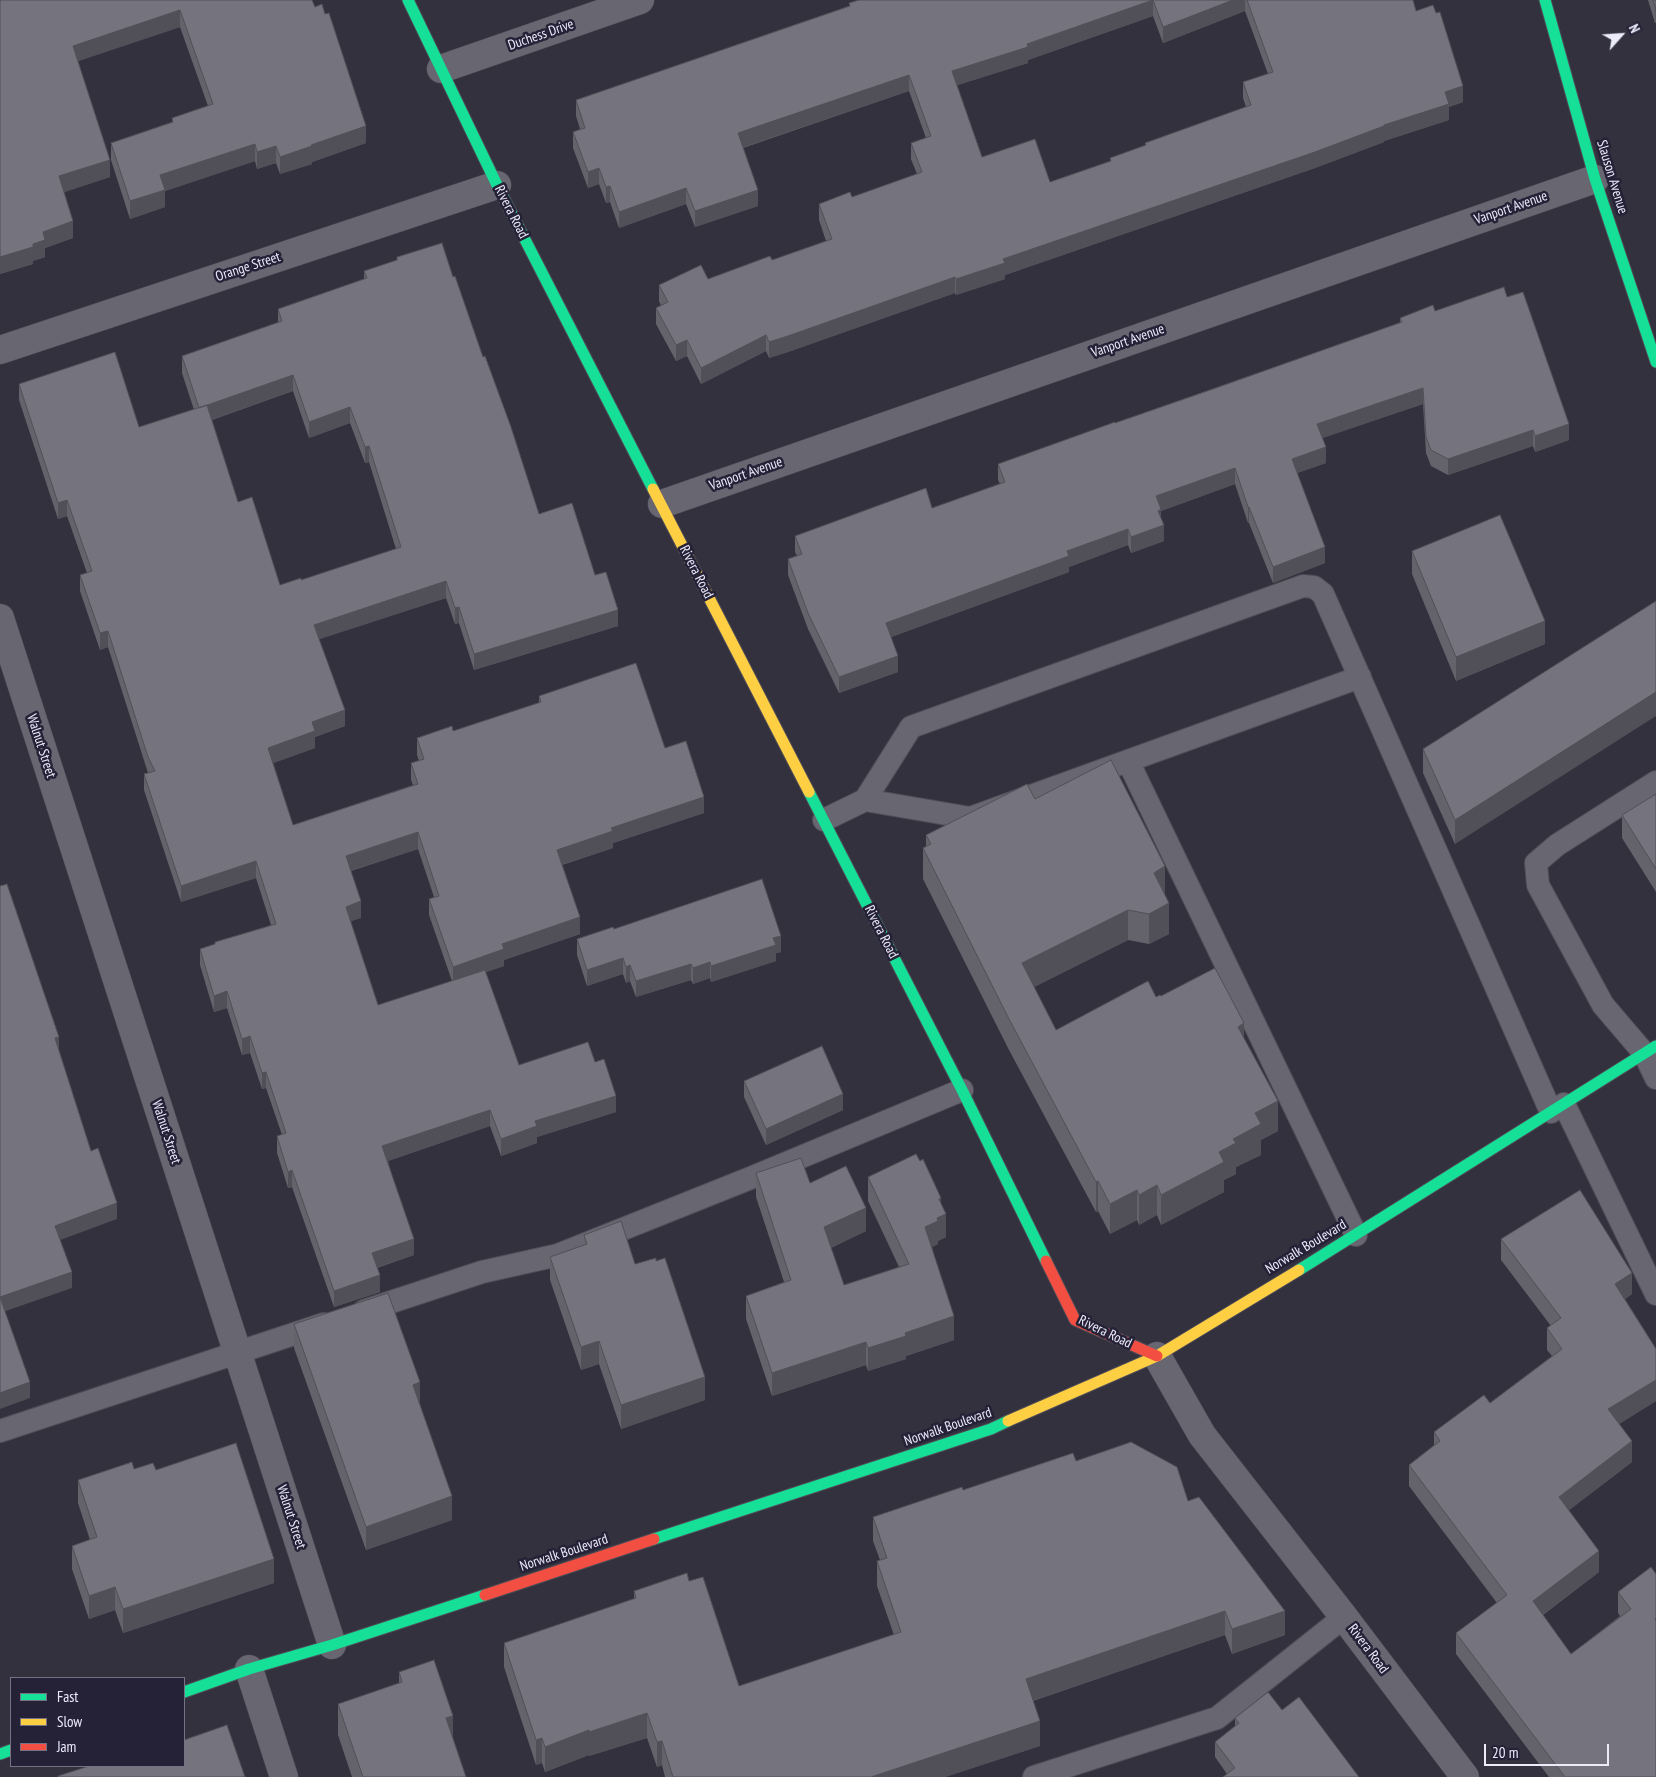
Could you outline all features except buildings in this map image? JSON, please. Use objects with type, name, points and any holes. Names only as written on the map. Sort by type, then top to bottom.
[{"type":"main road","name":"Rivera Road","points":[[408,0],[497,185],[962,1090],[1075,1320],[1156,1356]]},
{"type":"main road","name":"Slauson Avenue","points":[[1545,0],[1595,179],[1656,362]]},
{"type":"main road","name":"Norwalk Boulevard","points":[[185,1692],[991,1429],[1156,1356],[1356,1235],[1650,1049]]},
{"type":"street","name":"Duchess Drive","points":[[441,69],[640,0]]},
{"type":"street","name":"Vanport Avenue","points":[[662,504],[1595,179]]},
{"type":"street","name":"Orange Street","points":[[0,350],[497,185]]},
{"type":"street","name":"Walnut Street","points":[[0,618],[332,1645]]},
{"type":"street","name":"Rivera Road","points":[[1156,1356],[1202,1436],[1344,1617],[1465,1777]]},
{"type":"street","points":[[249,1670],[284,1777]]},
{"type":"lane","points":[[824,820],[865,800],[912,727],[1303,586],[1314,587],[1323,594],[1558,1108],[1656,1294]]},
{"type":"lane","points":[[865,800],[970,818],[1360,676]]},
{"type":"lane","points":[[1128,761],[1356,1235]]},
{"type":"lane","points":[[1656,782],[1557,845],[1536,864],[1538,885],[1603,1005],[1650,1049],[1656,1078]]},
{"type":"lane","points":[[0,1431],[482,1272],[558,1255],[962,1090]]},
{"type":"lane","points":[[1034,1777],[1217,1718],[1344,1617]]},
{"type":"traffic: fast","points":[[408,0],[497,185],[653,489]]},
{"type":"traffic: fast","points":[[1545,0],[1595,179],[1656,362]]},
{"type":"traffic: fast","points":[[809,792],[962,1090],[1046,1261]]},
{"type":"traffic: fast","points":[[1299,1270],[1656,1046]]},
{"type":"traffic: fast","points":[[654,1539],[991,1429],[1008,1421]]},
{"type":"traffic: fast","points":[[185,1692],[249,1669],[332,1645],[485,1595]]},
{"type":"traffic: fast","points":[[0,1754],[10,1750]]},
{"type":"traffic: slow","points":[[653,489],[809,792]]},
{"type":"traffic: slow","points":[[1008,1421],[1157,1356],[1299,1270]]},
{"type":"traffic: jam","points":[[1046,1261],[1075,1320],[1157,1356]]},
{"type":"traffic: jam","points":[[485,1595],[654,1539]]}]
